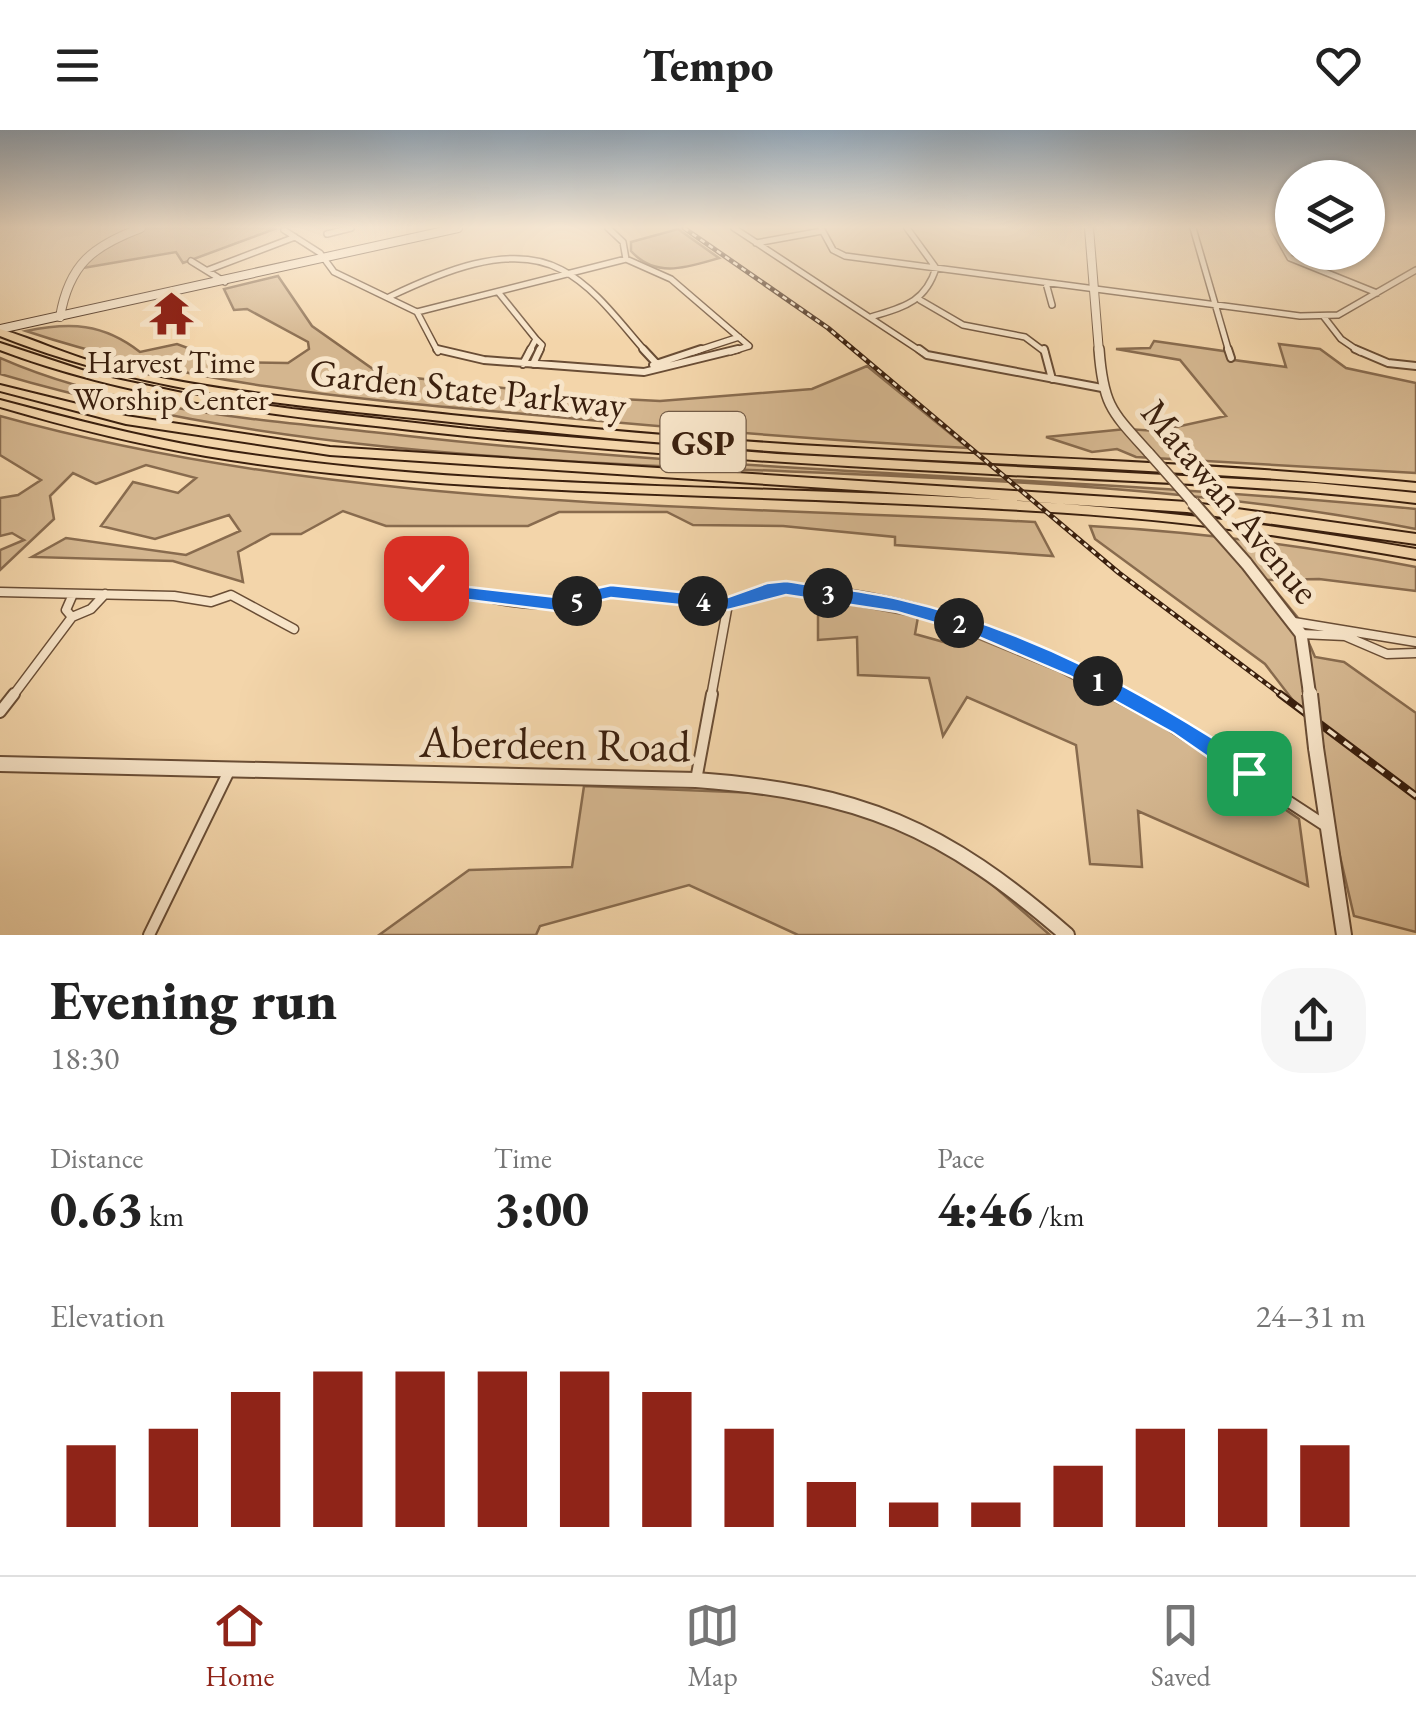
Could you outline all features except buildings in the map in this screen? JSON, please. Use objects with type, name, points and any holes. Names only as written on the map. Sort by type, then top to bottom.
[{"type":"highway","name":"Garden State Parkway","points":[[0,330],[73,358],[164,380],[427,416],[804,449],[1269,474],[1416,487]]},
{"type":"highway","name":"Garden State Parkway","points":[[0,346],[62,369],[138,388],[460,432],[724,455],[1251,483],[1416,498]]},
{"type":"highway","name":"Garden State Parkway","points":[[0,388],[115,418],[330,451],[1187,507],[1416,539]]},
{"type":"highway","name":"GSP","points":[[0,403],[134,437],[371,472],[1152,516],[1292,532],[1416,554]]},
{"type":"main road","points":[[0,330],[296,266]]},
{"type":"street","points":[[60,317],[72,266]]},
{"type":"street","points":[[200,266],[225,282]]},
{"type":"street","points":[[208,270],[220,266]]},
{"type":"street","points":[[330,266],[334,272],[417,312],[438,352],[523,364],[670,370],[749,346],[671,279],[641,266]]},
{"type":"street","points":[[390,296],[428,278],[484,266]]},
{"type":"street","points":[[542,266],[568,274],[656,364]]},
{"type":"street","points":[[417,312],[601,266]]},
{"type":"street","points":[[791,266],[942,360],[1102,388]]},
{"type":"street","points":[[920,266],[1324,318],[1416,270]]},
{"type":"street","name":"Matawan Avenue","points":[[1092,266],[1102,388],[1108,405],[1298,628],[1344,935]]},
{"type":"street","points":[[1204,266],[1231,358]]},
{"type":"street","points":[[1309,266],[1377,293]]},
{"type":"street","points":[[871,317],[929,294],[936,268]]},
{"type":"street","points":[[1046,284],[1052,305]]},
{"type":"street","points":[[499,293],[542,345],[534,364]]},
{"type":"street","points":[[920,300],[968,327],[1026,337],[1044,346],[1051,356],[1052,379]]},
{"type":"street","points":[[1324,318],[1334,335],[1357,352],[1390,363],[1416,366]]},
{"type":"street","points":[[629,370],[738,337]]},
{"type":"street","points":[[523,364],[536,339]]},
{"type":"street","points":[[426,578],[468,593],[556,604],[611,592],[728,604],[775,588],[822,592],[930,614],[1007,640],[1150,709],[1326,826]]},
{"type":"street","points":[[0,592],[211,602],[231,595],[294,629]]},
{"type":"street","points":[[72,617],[66,610],[73,594]]},
{"type":"street","points":[[0,712],[72,617],[105,594]]},
{"type":"street","points":[[696,780],[728,604]]},
{"type":"street","points":[[1298,628],[1415,645]]},
{"type":"street","points":[[1343,632],[1388,654],[1415,645]]},
{"type":"street","name":"Aberdeen Road","points":[[0,764],[696,780],[808,789],[887,813],[969,856],[1066,935]]},
{"type":"street","points":[[149,935],[229,771]]},
{"type":"shaded area","points":[[653,266],[690,266],[673,268]]},
{"type":"shaded area","points":[[278,276],[312,326],[380,374],[582,397],[660,401],[812,389],[867,366],[968,448],[690,429],[335,395],[148,365],[26,331],[86,327],[113,335],[140,352],[177,344],[226,362],[288,363],[309,349],[308,342],[247,309],[234,310],[224,289]]},
{"type":"shaded area","points":[[1154,341],[1230,352],[1234,360],[1286,367],[1279,344],[1320,349],[1346,368],[1416,383],[1416,473],[1136,457],[1117,449],[1092,452],[1046,437],[1126,429],[1158,431],[1226,416],[1180,360],[1116,349],[1150,348]]},
{"type":"shaded area","points":[[0,358],[95,391],[247,418],[653,458],[1162,489],[1416,509],[1416,529],[1240,502],[1063,485],[527,459],[349,443],[174,416],[0,374]]},
{"type":"shaded area","points":[[0,416],[126,447],[384,486],[644,505],[1035,522],[1053,556],[895,545],[895,537],[783,526],[693,525],[667,512],[559,512],[528,526],[386,526],[343,511],[301,534],[271,534],[238,552],[243,582],[173,561],[32,557],[66,538],[186,555],[240,531],[229,515],[155,539],[101,526],[133,482],[178,493],[196,478],[146,465],[96,484],[73,473],[50,496],[54,519],[0,570],[0,550],[24,540],[12,533],[0,536],[0,498],[18,495],[41,480],[0,455]]},
{"type":"shaded area","points":[[1090,526],[1253,541],[1416,567],[1416,591],[1319,579],[1267,580],[1298,618],[1315,657],[1344,662],[1416,713],[1416,932],[1354,916],[1308,720],[1265,664],[1095,539]]},
{"type":"shaded area","points":[[818,598],[918,617],[915,634],[958,646],[965,633],[1058,671],[1173,732],[1299,819],[1308,886],[1138,811],[1142,867],[1090,864],[1076,745],[967,697],[943,736],[929,678],[858,675],[857,637],[818,640]]},
{"type":"shaded area","points":[[584,786],[784,794],[887,822],[966,862],[1050,935],[798,935],[689,885],[540,926],[536,935],[379,935],[469,870],[572,867]]},
{"type":"railway","points":[[738,266],[828,328],[1119,573],[1284,697]]},
{"type":"railway","points":[[1280,694],[1284,697]]},
{"type":"railway","points":[[1284,697],[1416,796]]},
{"type":"place","name":"Harvest Time Worship Center","points":[[171,314]]},
{"type":"route","points":[[426,578],[468,593],[556,604],[624,592],[728,604],[767,589],[786,588],[897,606],[973,627],[1077,670],[1180,727],[1249,773]]}]
